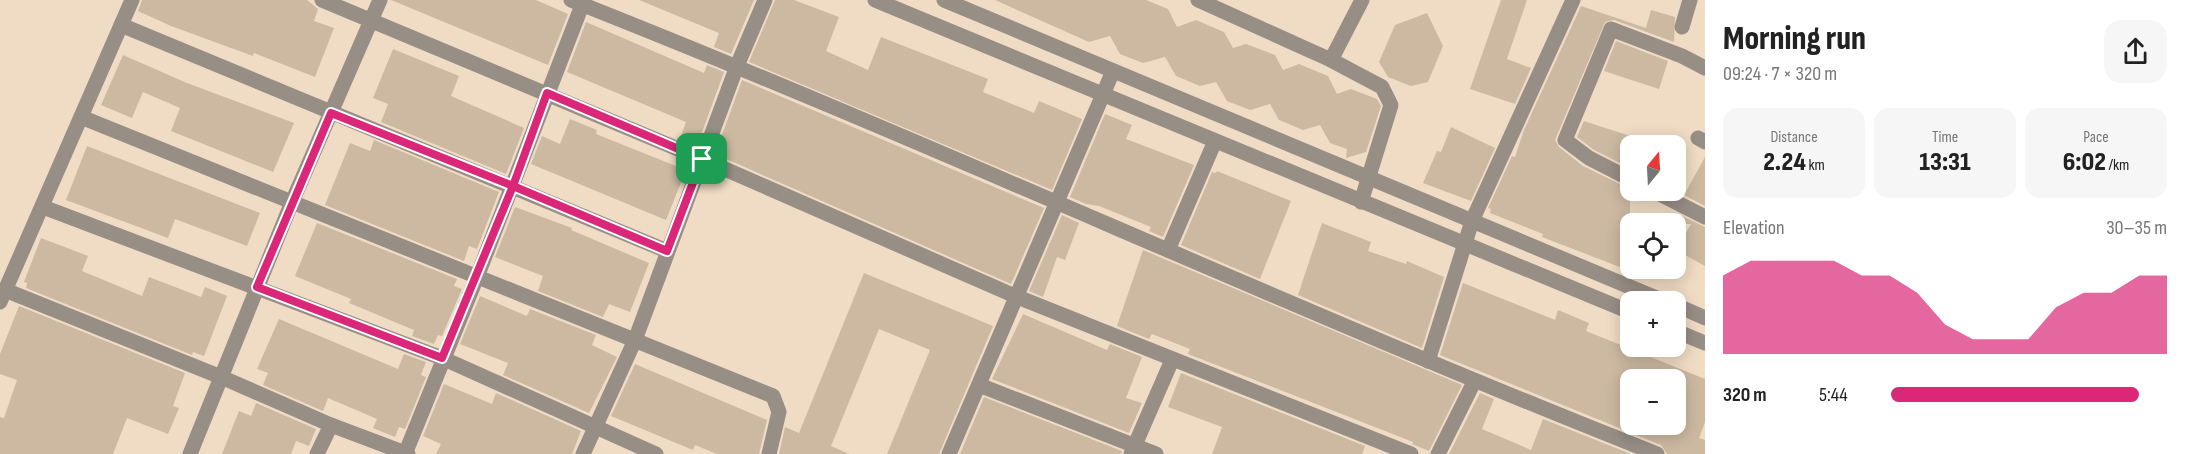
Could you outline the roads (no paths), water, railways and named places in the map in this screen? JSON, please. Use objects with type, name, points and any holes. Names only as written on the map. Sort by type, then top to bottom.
[{"type":"street","points":[[132,0],[3,296],[221,377],[331,425],[406,454],[442,358],[513,186],[579,2],[737,66],[1474,382],[1657,454]]},
{"type":"street","points":[[322,0],[702,159],[1015,296],[1411,454]]},
{"type":"street","points":[[190,454],[292,202],[380,0]]},
{"type":"street","points":[[583,454],[635,340],[737,66],[765,0]]},
{"type":"street","points":[[875,0],[1620,308]]},
{"type":"street","points":[[944,0],[1369,175],[1640,291]]},
{"type":"street","points":[[1198,0],[1373,80],[1389,96],[1391,105],[1361,202]]},
{"type":"street","points":[[1331,60],[1362,0]]},
{"type":"street","points":[[1428,361],[1472,220],[1573,0]]},
{"type":"street","points":[[1682,27],[1690,0]]},
{"type":"street","points":[[121,25],[667,251]]},
{"type":"street","points":[[1620,174],[1589,158],[1565,140],[1611,29],[1682,56],[1705,68]]},
{"type":"street","points":[[949,454],[1113,70]]},
{"type":"street","points":[[81,117],[773,396],[780,412],[769,454]]},
{"type":"street","points":[[1168,250],[1215,141]]},
{"type":"street","points":[[1674,201],[1705,217]]},
{"type":"street","points":[[42,207],[442,358],[656,454]]},
{"type":"street","points":[[1686,309],[1705,318]]},
{"type":"street","points":[[1686,335],[1705,343]]},
{"type":"street","points":[[1133,450],[1172,360]]},
{"type":"street","points":[[1438,454],[1474,382]]},
{"type":"street","points":[[980,385],[1133,450],[1156,454]]},
{"type":"street","points":[[317,454],[331,425]]}]
